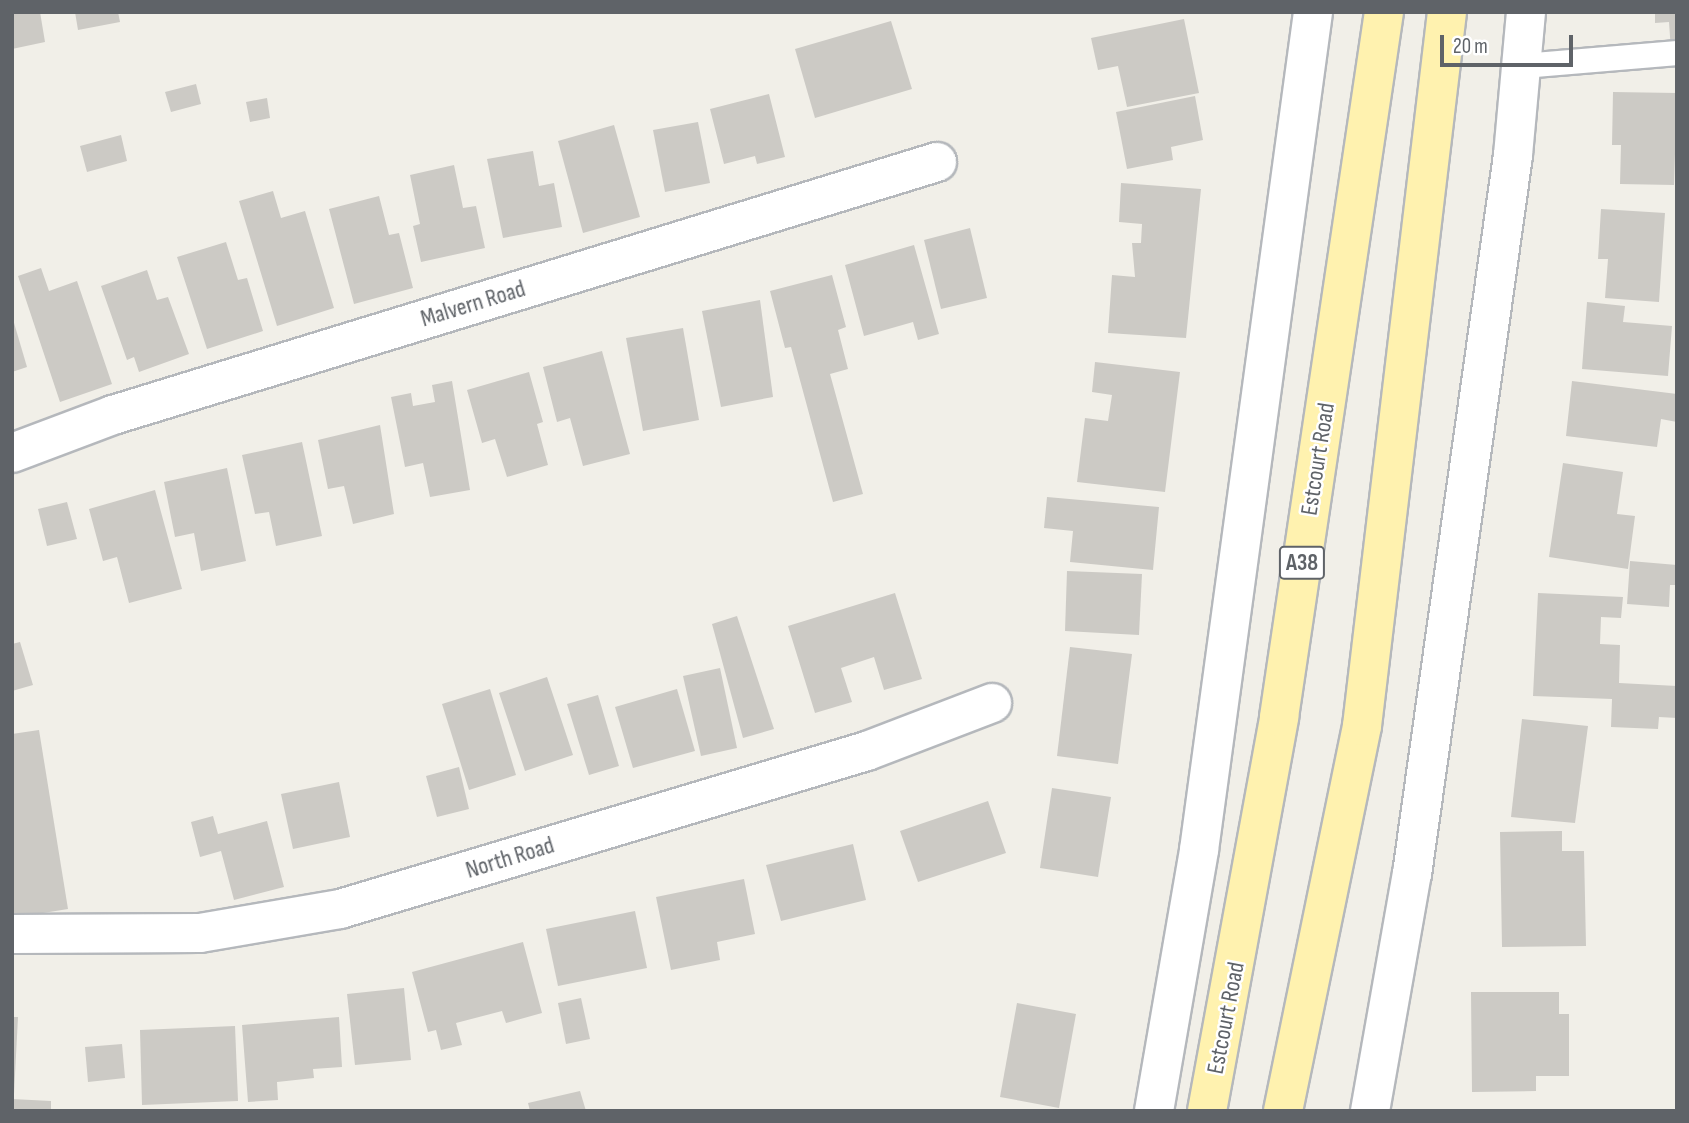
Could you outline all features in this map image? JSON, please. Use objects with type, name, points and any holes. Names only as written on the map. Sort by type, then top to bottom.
[{"type":"main road","name":"Estcourt Road","points":[[1207,1111],[1238,960],[1279,717],[1384,12]]},
{"type":"main road","points":[[1283,1111],[1362,726],[1447,12]]},
{"type":"street","points":[[1154,1111],[1199,850],[1313,12]]},
{"type":"street","points":[[1370,1111],[1412,874],[1523,66],[1526,12]]},
{"type":"street","name":"Malvern Road","points":[[12,453],[113,415],[937,162]]},
{"type":"street","name":"North Road","points":[[12,934],[200,933],[340,909],[867,751],[992,703]]},
{"type":"lane","points":[[1523,66],[1677,53]]},
{"type":"building","points":[[12,12],[40,12],[45,42],[12,49]]},
{"type":"building","points":[[75,12],[118,12],[120,22],[78,30]]},
{"type":"building","points":[[1655,12],[1677,12],[1677,51],[1671,51],[1669,22],[1655,23]]},
{"type":"building","points":[[1184,19],[1199,93],[1127,107],[1118,66],[1098,70],[1091,38]]},
{"type":"building","points":[[891,21],[912,89],[815,118],[795,49]]},
{"type":"building","points":[[196,84],[201,104],[171,112],[165,92]]},
{"type":"building","points":[[1613,92],[1677,93],[1674,185],[1620,184],[1621,145],[1612,145]]},
{"type":"building","points":[[769,94],[785,157],[757,164],[755,156],[724,164],[710,109]]},
{"type":"building","points":[[1195,96],[1203,140],[1171,147],[1173,160],[1127,169],[1116,112]]},
{"type":"building","points":[[267,98],[270,118],[250,122],[246,102]]},
{"type":"building","points":[[698,122],[710,183],[665,192],[653,130]]},
{"type":"building","points":[[614,125],[640,217],[583,233],[558,141]]},
{"type":"building","points":[[121,135],[127,161],[87,172],[80,146]]},
{"type":"building","points":[[533,151],[539,186],[554,183],[562,227],[503,238],[487,159]]},
{"type":"building","points":[[454,165],[463,208],[476,206],[485,248],[421,262],[413,226],[420,224],[410,175]]},
{"type":"building","points":[[1121,183],[1201,189],[1186,338],[1108,333],[1112,275],[1135,277],[1132,243],[1141,243],[1142,224],[1119,222]]},
{"type":"building","points":[[273,191],[281,218],[305,211],[334,308],[277,326],[239,201]]},
{"type":"building","points":[[379,196],[389,235],[399,233],[413,288],[354,304],[329,209]]},
{"type":"building","points":[[1601,209],[1665,213],[1659,302],[1605,298],[1608,259],[1598,259]]},
{"type":"building","points":[[970,228],[987,298],[941,309],[924,240]]},
{"type":"building","points":[[226,242],[238,280],[247,278],[263,331],[207,349],[177,257]]},
{"type":"building","points":[[914,245],[939,334],[918,340],[913,322],[864,336],[845,265]]},
{"type":"building","points":[[41,268],[49,291],[77,281],[112,384],[60,402],[18,276]]},
{"type":"building","points":[[147,270],[157,300],[168,297],[189,354],[139,372],[134,357],[127,360],[101,286]]},
{"type":"building","points":[[832,275],[846,327],[838,330],[848,369],[830,374],[863,494],[833,502],[791,347],[785,348],[770,291]]},
{"type":"building","points":[[760,300],[773,397],[721,407],[702,311]]},
{"type":"building","points":[[1587,302],[1625,306],[1623,322],[1672,326],[1668,376],[1582,369]]},
{"type":"building","points":[[12,316],[27,367],[12,372]]},
{"type":"building","points":[[683,328],[699,420],[643,431],[626,338]]},
{"type":"building","points":[[602,351],[630,454],[583,466],[570,418],[557,422],[543,367]]},
{"type":"building","points":[[1095,362],[1180,372],[1165,492],[1077,482],[1085,418],[1108,421],[1112,395],[1092,392]]},
{"type":"building","points":[[529,372],[543,422],[537,424],[548,465],[507,477],[495,439],[482,443],[467,390]]},
{"type":"building","points":[[452,381],[470,490],[430,497],[423,463],[405,467],[391,397],[411,393],[413,406],[435,402],[432,385]]},
{"type":"building","points":[[1572,381],[1677,394],[1677,422],[1661,419],[1657,447],[1566,436]]},
{"type":"building","points":[[380,425],[394,514],[353,524],[344,486],[328,489],[318,440]]},
{"type":"building","points":[[302,442],[322,536],[276,546],[269,512],[255,514],[242,455]]},
{"type":"building","points":[[1563,463],[1623,472],[1617,514],[1635,516],[1628,569],[1549,557]]},
{"type":"building","points":[[227,468],[246,561],[201,571],[194,533],[175,537],[164,482]]},
{"type":"building","points":[[155,490],[182,589],[129,603],[117,557],[103,561],[89,509]]},
{"type":"building","points":[[1047,497],[1159,507],[1153,570],[1070,562],[1073,531],[1044,528]]},
{"type":"building","points":[[67,502],[77,539],[47,546],[38,509]]},
{"type":"building","points":[[1630,561],[1677,565],[1677,585],[1670,585],[1669,607],[1627,604]]},
{"type":"building","points":[[1067,571],[1142,574],[1139,635],[1065,631]]},
{"type":"building","points":[[895,593],[922,679],[884,690],[874,657],[841,668],[852,702],[815,713],[788,626]]},
{"type":"building","points":[[1538,593],[1623,597],[1621,618],[1601,617],[1600,644],[1620,645],[1619,683],[1677,686],[1677,718],[1659,717],[1658,729],[1611,727],[1612,699],[1533,696]]},
{"type":"building","points":[[737,616],[774,729],[743,738],[712,624]]},
{"type":"building","points":[[20,642],[33,685],[12,691],[12,644]]},
{"type":"building","points":[[1070,647],[1132,654],[1118,764],[1057,756]]},
{"type":"building","points":[[720,668],[737,748],[701,756],[683,676]]},
{"type":"building","points":[[547,677],[573,755],[525,771],[499,693]]},
{"type":"building","points":[[490,689],[516,775],[469,790],[442,704]]},
{"type":"building","points":[[677,689],[695,751],[633,768],[615,707]]},
{"type":"building","points":[[598,695],[619,766],[589,775],[567,704]]},
{"type":"building","points":[[1522,719],[1588,726],[1575,823],[1511,817]]},
{"type":"building","points":[[39,730],[68,909],[12,918],[12,734]]},
{"type":"building","points":[[459,767],[469,809],[437,817],[426,776]]},
{"type":"building","points":[[339,782],[350,837],[293,849],[281,794]]},
{"type":"building","points":[[1052,788],[1111,797],[1098,877],[1040,868]]},
{"type":"building","points":[[988,801],[1006,853],[918,882],[900,831]]},
{"type":"building","points":[[213,816],[218,834],[267,821],[284,887],[234,900],[221,851],[200,857],[191,822]]},
{"type":"building","points":[[1562,831],[1562,851],[1584,851],[1586,946],[1502,947],[1500,832]]},
{"type":"building","points":[[853,844],[866,900],[781,921],[766,865]]},
{"type":"building","points":[[744,879],[755,934],[717,942],[720,960],[671,970],[656,897]]},
{"type":"building","points":[[635,911],[647,968],[558,986],[546,929]]},
{"type":"building","points":[[523,942],[542,1013],[506,1023],[502,1011],[456,1023],[462,1045],[441,1050],[436,1030],[428,1032],[412,972]]},
{"type":"building","points":[[404,988],[411,1060],[355,1065],[347,994]]},
{"type":"building","points":[[1471,992],[1559,992],[1559,1014],[1569,1014],[1569,1076],[1536,1076],[1536,1091],[1472,1092]]},
{"type":"building","points":[[581,998],[590,1039],[566,1044],[558,1003]]},
{"type":"building","points":[[1017,1003],[1076,1014],[1059,1108],[1000,1097]]},
{"type":"building","points":[[12,1017],[18,1017],[14,1094],[12,1094]]},
{"type":"building","points":[[339,1017],[342,1067],[313,1069],[314,1078],[277,1082],[278,1100],[248,1102],[242,1025]]},
{"type":"building","points":[[235,1026],[238,1101],[142,1105],[140,1030]]},
{"type":"building","points":[[122,1044],[125,1078],[88,1082],[85,1047]]},
{"type":"building","points":[[580,1091],[586,1111],[530,1111],[528,1103]]},
{"type":"building","points":[[12,1099],[51,1101],[51,1111],[12,1111]]}]
